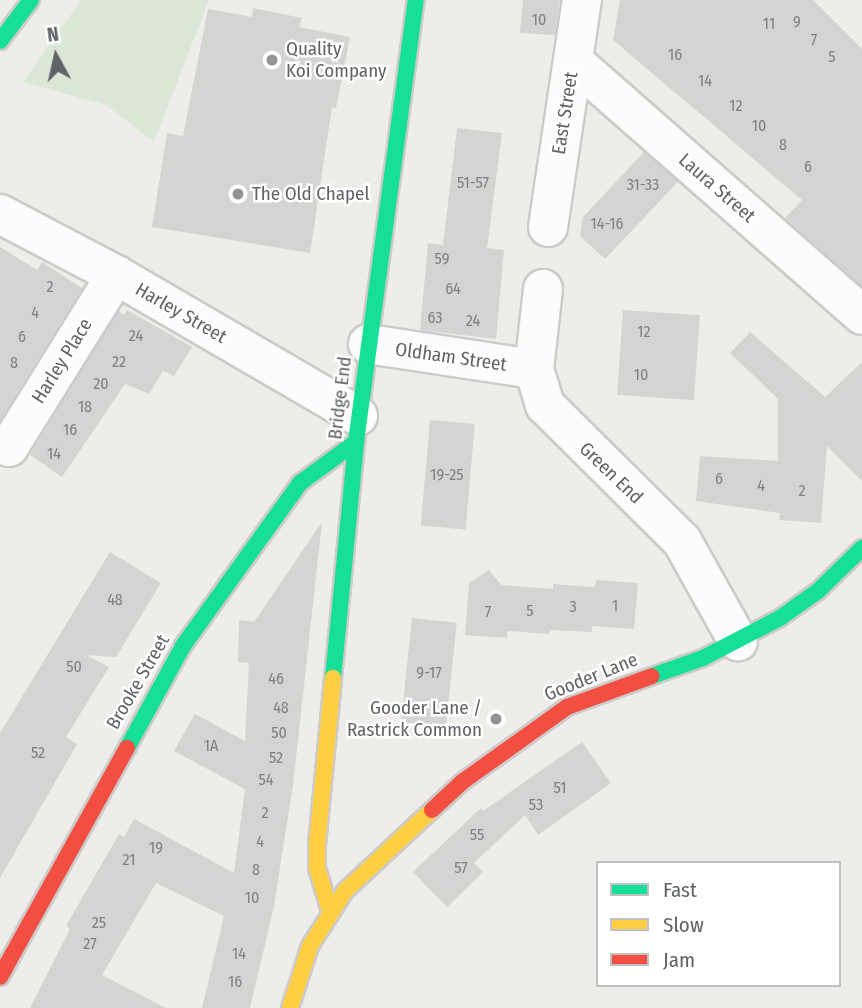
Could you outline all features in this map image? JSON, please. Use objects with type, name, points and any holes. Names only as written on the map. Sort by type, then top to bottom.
[{"type":"street","points":[[0,41],[31,0]]},
{"type":"street","name":"Bridge End","points":[[330,911],[317,868],[357,429],[416,0]]},
{"type":"street","name":"East Street","points":[[548,227],[582,0]]},
{"type":"street","name":"Laura Street","points":[[573,61],[862,315]]},
{"type":"street","name":"Harley Street","points":[[0,214],[116,275],[357,429]]},
{"type":"street","name":"Harley Place","points":[[9,447],[116,275]]},
{"type":"street","name":"Green End","points":[[543,289],[534,369],[545,405],[565,428],[682,541],[738,641]]},
{"type":"street","name":"Oldham Street","points":[[368,344],[534,369]]},
{"type":"street","name":"Brooke Street","points":[[0,977],[183,646],[300,483],[357,429]]},
{"type":"street","name":"Gooder Lane","points":[[290,1008],[310,946],[330,911],[386,849],[462,782],[543,720],[596,695],[738,641],[818,591],[862,548]]},
{"type":"green space","points":[[81,0],[209,0],[154,142],[106,105],[23,82]]},
{"type":"building","points":[[523,0],[560,0],[555,35],[520,33]]},
{"type":"building","points":[[620,0],[813,0],[862,49],[862,286],[785,218],[802,200],[613,40]]},
{"type":"building","points":[[253,8],[302,18],[299,27],[350,37],[336,108],[332,107],[310,253],[152,227],[167,133],[183,136],[208,9],[252,17]]},
{"type":"building","points":[[457,128],[502,133],[487,248],[504,250],[496,339],[420,330],[428,243],[443,245]]},
{"type":"building","points":[[644,152],[678,182],[605,259],[580,236],[583,217]]},
{"type":"building","points":[[0,247],[37,270],[42,262],[82,288],[0,420]]},
{"type":"building","points":[[127,310],[192,347],[174,376],[163,371],[149,394],[125,384],[62,477],[30,455],[119,311],[124,315]]},
{"type":"building","points":[[623,310],[700,315],[694,400],[617,395]]},
{"type":"building","points":[[750,332],[825,397],[862,362],[862,481],[827,446],[821,523],[779,520],[780,513],[696,501],[700,456],[778,461],[778,399],[730,353]]},
{"type":"building","points":[[430,420],[475,424],[466,530],[421,526]]},
{"type":"building","points":[[322,522],[293,785],[274,906],[250,1008],[202,1008],[224,916],[156,883],[102,975],[166,1008],[30,1008],[70,929],[66,926],[119,834],[124,837],[134,819],[234,873],[245,789],[174,751],[195,714],[245,741],[249,663],[238,662],[239,620],[254,622]]},
{"type":"building","points":[[110,552],[161,583],[116,657],[86,655],[109,667],[66,737],[77,744],[0,878],[0,733]]},
{"type":"building","points":[[489,570],[501,585],[553,589],[553,584],[595,587],[596,580],[638,583],[634,629],[592,626],[592,632],[550,630],[549,634],[507,631],[507,638],[465,635],[469,583]]},
{"type":"building","points":[[412,618],[457,623],[446,728],[401,723]]},
{"type":"building","points":[[582,742],[611,783],[538,835],[525,815],[474,863],[483,872],[447,907],[413,872],[481,808],[483,811]]},
{"type":"traffic: fast","points":[[0,41],[31,0]]},
{"type":"traffic: fast","points":[[333,678],[356,442],[416,0]]},
{"type":"traffic: fast","points":[[127,748],[183,646],[300,483],[356,442]]},
{"type":"traffic: fast","points":[[652,676],[703,658],[780,618],[818,591],[862,548]]},
{"type":"traffic: slow","points":[[330,911],[317,868],[317,845],[333,678]]},
{"type":"traffic: slow","points":[[290,1008],[310,946],[345,891],[432,810]]},
{"type":"traffic: jam","points":[[432,810],[462,782],[567,707],[652,676]]},
{"type":"traffic: jam","points":[[0,977],[127,748]]},
{"type":"place","name":"Quality Koi Company","points":[[272,60]]},
{"type":"place","name":"The Old Chapel","points":[[238,194]]},
{"type":"place","name":"Gooder Lane / Rastrick Common","points":[[496,719]]}]
